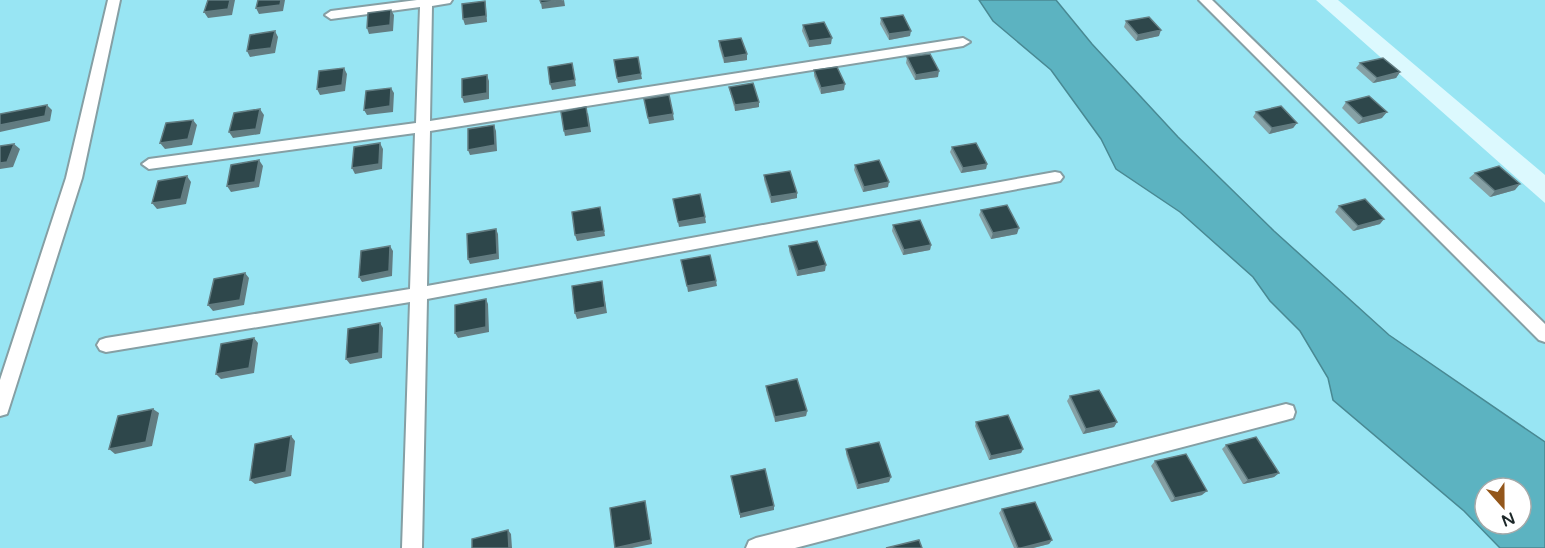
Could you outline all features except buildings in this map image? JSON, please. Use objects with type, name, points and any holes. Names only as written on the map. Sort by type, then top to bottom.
[{"type":"lane","points":[[0,408],[74,178],[114,0]]},
{"type":"lane","points":[[331,15],[446,0]]},
{"type":"lane","points":[[1205,0],[1545,335]]},
{"type":"lane","points":[[412,548],[426,1]]},
{"type":"lane","points":[[148,164],[424,127],[963,42]]},
{"type":"lane","points":[[105,345],[419,294],[1055,177]]},
{"type":"lane","points":[[756,548],[1286,412]]},
{"type":"shaded area","points":[[0,0],[1316,0],[1545,203],[1545,548],[0,548]]},
{"type":"shaded area","points":[[979,0],[1056,0],[1092,44],[1178,137],[1274,231],[1389,335],[1545,442],[1545,548],[1500,548],[1488,536],[1533,536],[1533,476],[1473,476],[1473,520],[1333,400],[1328,378],[1300,331],[1270,301],[1253,277],[1180,212],[1116,169],[1101,139],[1051,70],[993,21]]},
{"type":"shaded area","points":[[1338,0],[1545,0],[1545,175]]}]
